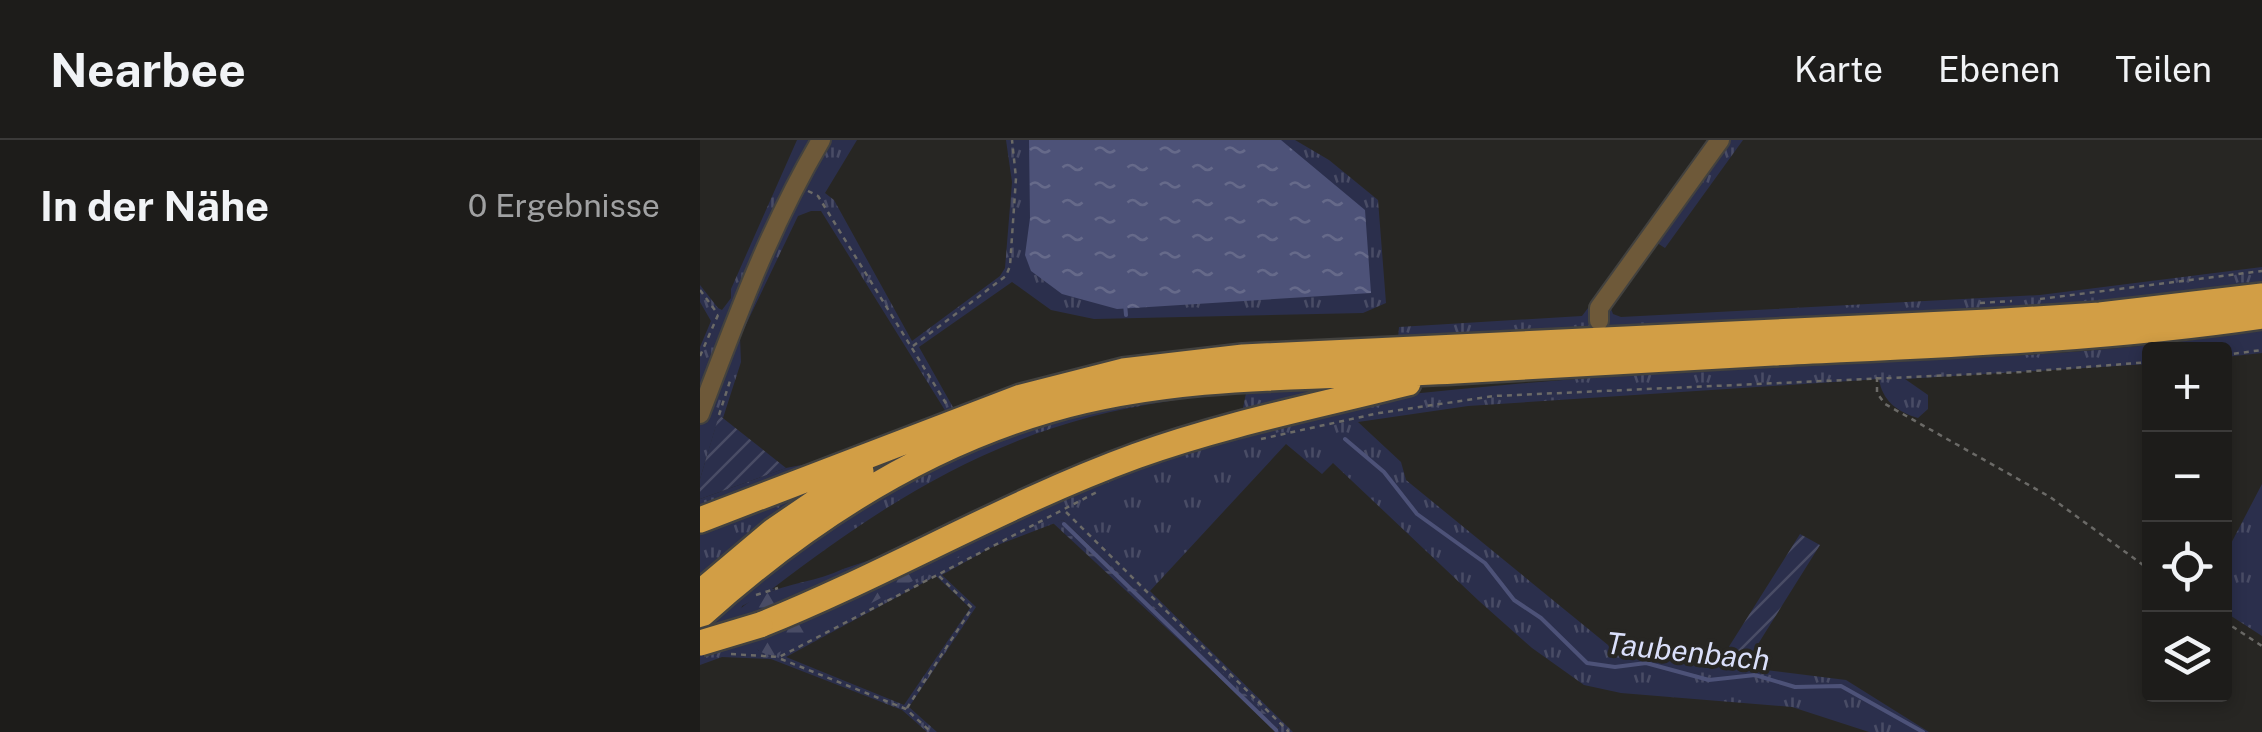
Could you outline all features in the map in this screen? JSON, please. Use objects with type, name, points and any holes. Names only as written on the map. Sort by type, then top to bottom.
[{"type":"highway","points":[[700,520],[1035,392],[1110,374],[1182,363],[1328,352],[2007,321],[2100,315],[2262,296]]},
{"type":"highway","points":[[700,616],[777,551],[838,509],[937,452],[1015,421],[1132,392],[1246,380],[2035,339],[2262,316]]},
{"type":"highway","points":[[710,649],[1016,506],[1136,456],[1238,422],[1457,371]]},
{"type":"highway","points":[[700,594],[773,531],[903,443]]},
{"type":"street","points":[[700,414],[727,314],[822,140]]},
{"type":"street","points":[[1599,321],[1599,308],[1720,140]]},
{"type":"path","points":[[912,347],[1006,276],[1016,178],[1012,140]]},
{"type":"path","points":[[796,184],[818,196],[948,406]]},
{"type":"path","points":[[2040,299],[2262,271]]},
{"type":"path","points":[[700,290],[727,314],[700,356]]},
{"type":"path","points":[[1965,304],[2022,300]]},
{"type":"path","points":[[2232,353],[2262,350]]},
{"type":"path","points":[[1263,438],[1378,413],[1494,396],[2021,372],[2142,363]]},
{"type":"path","points":[[1877,378],[1877,393],[1885,404],[2050,497],[2142,564]]},
{"type":"path","points":[[778,657],[1103,489]]},
{"type":"path","points":[[1064,510],[1289,732]]},
{"type":"path","points":[[906,709],[972,608],[936,574]]},
{"type":"path","points":[[755,595],[778,588]]},
{"type":"path","points":[[2232,626],[2262,646]]},
{"type":"path","points":[[710,649],[778,657],[906,709],[931,732]]},
{"type":"path","points":[[1279,732],[1283,728]]},
{"type":"green space","points":[[797,140],[857,140],[825,193],[834,200],[912,341],[1000,276],[1005,268],[1012,182],[1006,140],[1295,140],[1329,160],[1378,200],[1386,303],[1363,313],[1094,319],[1051,310],[1012,282],[919,347],[954,409],[1398,339],[1399,327],[1582,316],[1715,140],[1743,140],[1665,248],[1654,241],[1610,306],[1613,314],[1621,317],[2040,295],[2262,267],[2262,287],[1387,378],[1391,396],[1637,374],[2142,346],[2142,364],[1905,379],[1928,395],[1928,409],[1918,418],[1892,404],[1879,379],[1468,406],[1358,422],[1401,462],[1406,480],[1611,651],[1846,680],[1929,732],[1869,732],[1792,707],[1621,693],[1584,685],[1532,648],[1333,463],[1322,474],[1286,444],[1150,591],[1293,732],[1274,732],[1279,727],[1063,520],[990,548],[942,575],[976,607],[909,707],[937,732],[927,732],[902,710],[771,659],[722,657],[700,665],[700,653],[749,638],[759,651],[862,594],[763,633],[754,613],[850,574],[843,569],[903,549],[1190,425],[1243,408],[1246,393],[1208,395],[1113,411],[1008,445],[911,493],[772,589],[778,588],[742,606],[739,619],[700,632],[700,499],[786,468],[812,463],[946,412],[821,211],[811,211],[798,216],[740,337],[741,362],[700,479],[700,347],[711,321],[700,302],[700,285],[722,310],[731,298],[731,289]],"holes":[[[936,576],[970,608],[904,705],[786,657]]]},
{"type":"green space","points":[[2262,330],[2262,353],[2232,356],[2232,342],[2177,342]]},
{"type":"green space","points":[[719,415],[786,468],[700,499],[700,479]]},
{"type":"green space","points":[[2262,484],[2262,636],[2232,617],[2232,542]]},
{"type":"green space","points":[[1063,520],[1279,726],[1276,730],[1053,523]]},
{"type":"green space","points":[[979,533],[985,535],[986,542],[774,655],[759,651],[749,638],[806,620]]},
{"type":"green space","points":[[1800,534],[1820,545],[1743,668],[1718,664]]},
{"type":"green space","points":[[843,569],[850,574],[739,619],[739,610],[762,595]]},
{"type":"water","points":[[1029,140],[1281,140],[1365,210],[1371,293],[1117,309],[1062,294],[1031,271],[1025,255],[1030,218]]},
{"type":"waterway","name":"Taubenbach","points":[[1125,304],[1126,315]]},
{"type":"waterway","name":"Taubenbach","points":[[1345,439],[1384,472],[1417,514],[1485,563],[1514,600],[1541,618],[1587,663],[1615,667],[1646,663],[1709,680],[1755,675],[1795,687],[1841,686],[1923,732]]},
{"type":"waterway","points":[[1064,524],[1276,730]]}]
